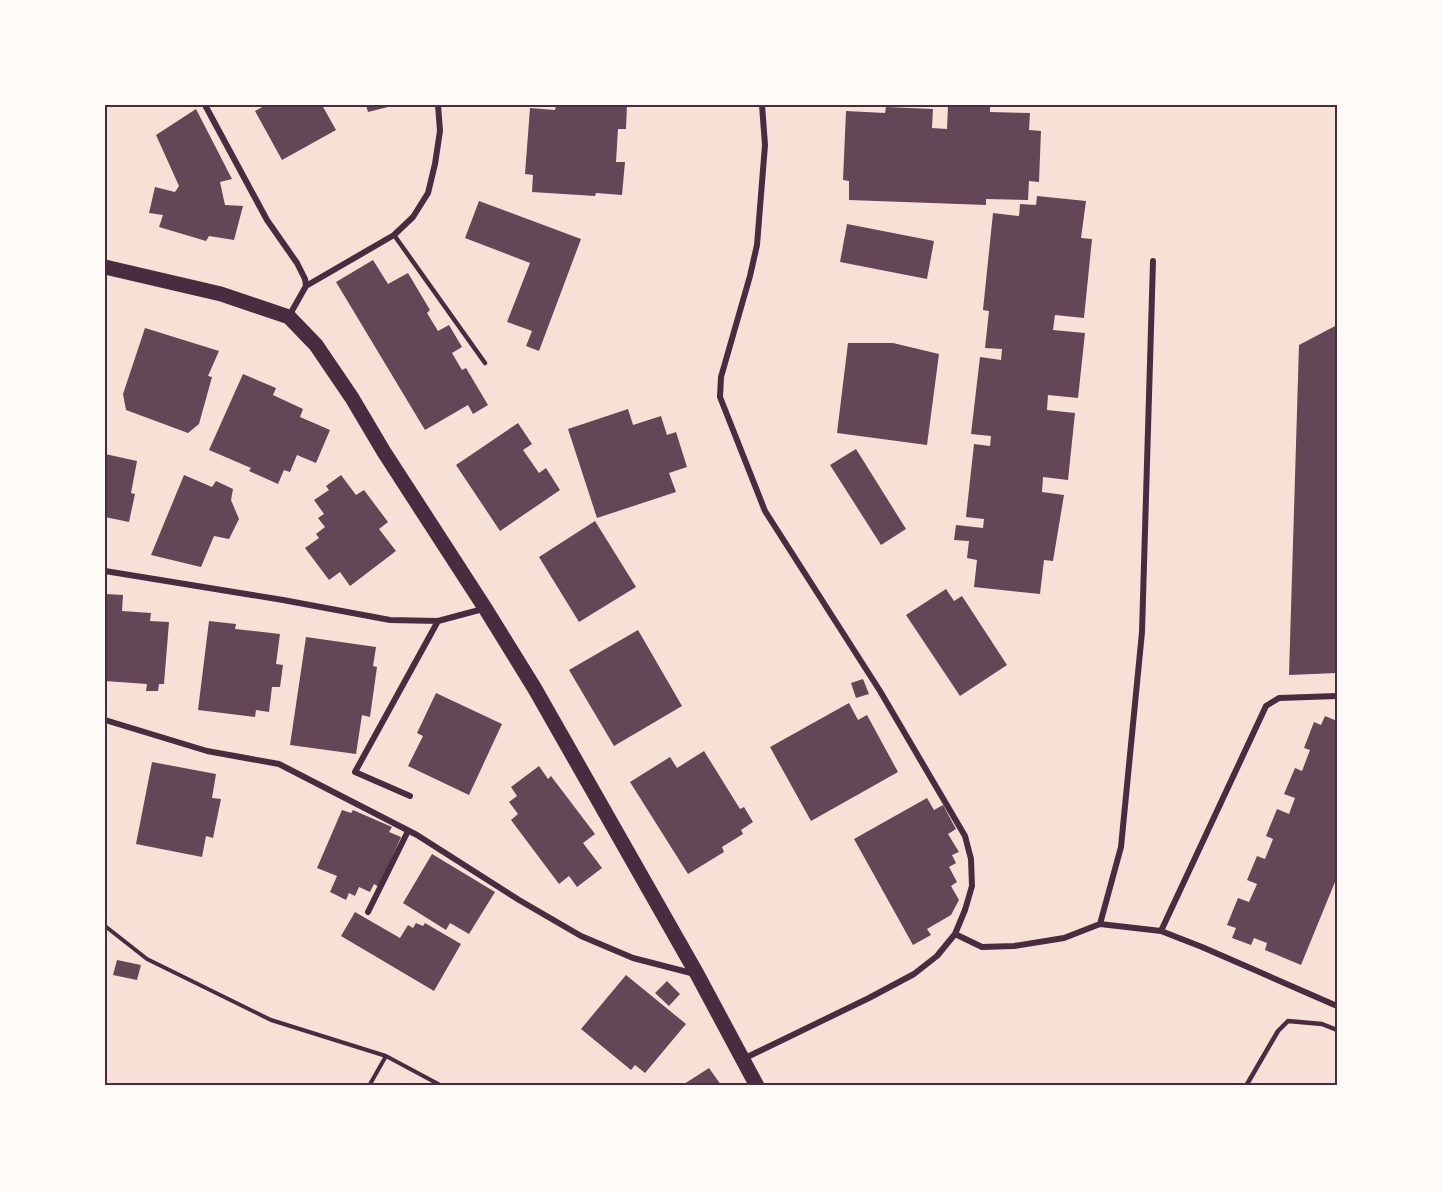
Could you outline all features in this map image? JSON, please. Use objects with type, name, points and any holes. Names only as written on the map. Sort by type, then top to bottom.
[{"type":"main road","points":[[105,267],[221,294],[289,317],[316,345],[352,398],[535,689],[698,974],[757,1086]]},
{"type":"street","points":[[205,105],[267,220],[297,263],[306,286]]},
{"type":"street","points":[[289,317],[306,286],[394,235],[413,217],[428,193],[435,164],[440,131],[438,105]]},
{"type":"street","points":[[742,1059],[914,974],[937,956],[955,933],[972,886],[971,859],[965,837],[874,682],[765,512],[720,397],[721,377],[757,245],[765,146],[762,105]]},
{"type":"street","points":[[1100,924],[1121,847],[1142,632],[1153,261]]},
{"type":"street","points":[[105,572],[283,600],[390,620],[438,621],[485,608]]},
{"type":"street","points":[[410,796],[355,772],[438,621]]},
{"type":"street","points":[[1161,931],[1266,706],[1279,698],[1337,696]]},
{"type":"street","points":[[105,720],[207,751],[279,764],[408,831],[581,936],[633,958],[698,974]]},
{"type":"street","points":[[368,912],[408,831]]},
{"type":"street","points":[[955,933],[982,947],[1014,946],[1064,938],[1100,924],[1161,931],[1202,946],[1337,1006]]},
{"type":"lane","points":[[394,235],[485,363]]},
{"type":"lane","points":[[1246,1086],[1278,1030],[1288,1021],[1322,1024],[1337,1030]]},
{"type":"path","points":[[105,926],[147,959],[271,1020],[386,1056],[442,1086]]},
{"type":"path","points":[[369,1086],[386,1056]]},
{"type":"building","points":[[266,105],[322,105],[336,130],[282,160],[255,111]]},
{"type":"building","points":[[366,105],[392,105],[392,106],[368,112]]},
{"type":"building","points":[[556,105],[627,105],[626,129],[618,129],[616,162],[625,162],[622,195],[596,193],[595,196],[532,192],[533,175],[525,174],[530,108],[555,110]]},
{"type":"building","points":[[948,106],[990,107],[990,112],[1030,113],[1029,130],[1041,131],[1039,182],[1029,181],[1028,200],[986,199],[986,205],[849,200],[849,181],[843,180],[846,111],[885,113],[886,107],[933,109],[932,128],[947,129]]},
{"type":"building","points":[[196,109],[232,179],[220,182],[225,205],[243,206],[234,240],[209,236],[206,241],[159,227],[163,215],[149,213],[155,187],[175,192],[179,186],[156,135]]},
{"type":"building","points":[[1037,196],[1086,201],[1081,238],[1092,239],[1084,318],[1055,315],[1053,330],[1085,333],[1078,398],[1048,395],[1047,410],[1075,413],[1068,480],[1043,477],[1042,492],[1064,495],[1053,561],[1044,560],[1040,594],[974,587],[977,560],[967,558],[969,541],[954,540],[956,525],[983,528],[984,519],[966,517],[974,444],[990,446],[991,436],[971,434],[980,357],[1001,360],[1002,349],[985,348],[989,311],[983,310],[993,213],[1019,216],[1020,204],[1036,205]]},
{"type":"building","points":[[479,201],[581,239],[539,351],[526,346],[532,331],[507,322],[530,263],[465,238]]},
{"type":"building","points":[[847,224],[934,241],[927,279],[840,262]]},
{"type":"building","points":[[373,260],[388,284],[408,273],[430,310],[427,313],[438,331],[449,325],[462,347],[452,353],[462,370],[466,368],[488,405],[473,414],[468,405],[425,430],[336,282]]},
{"type":"building","points":[[1337,325],[1337,673],[1289,675],[1299,345]]},
{"type":"building","points":[[145,328],[219,351],[208,376],[212,377],[199,424],[188,433],[126,410],[123,394]]},
{"type":"building","points":[[848,343],[893,343],[939,354],[927,445],[837,433]]},
{"type":"building","points":[[243,374],[276,388],[273,395],[303,409],[300,417],[330,430],[316,463],[297,455],[290,472],[284,470],[278,484],[249,471],[251,468],[209,450]]},
{"type":"building","points":[[628,409],[633,425],[661,416],[667,435],[676,432],[687,467],[669,473],[676,492],[597,518],[568,429]]},
{"type":"building","points":[[518,423],[532,444],[523,450],[539,473],[546,468],[560,490],[500,531],[456,465]]},
{"type":"building","points":[[856,449],[906,529],[881,545],[830,465]]},
{"type":"building","points":[[105,454],[137,461],[131,493],[135,494],[129,522],[105,517]]},
{"type":"building","points":[[184,475],[212,487],[216,481],[233,489],[231,500],[239,519],[229,539],[214,536],[201,567],[151,555]]},
{"type":"building","points":[[341,475],[356,495],[364,490],[388,522],[379,529],[396,551],[350,586],[340,572],[329,580],[305,548],[319,538],[316,534],[325,527],[318,518],[324,514],[314,500],[329,490],[326,486]]},
{"type":"building","points":[[595,521],[636,587],[579,622],[539,557]]},
{"type":"building","points":[[946,589],[954,601],[962,596],[1007,665],[960,696],[906,615]]},
{"type":"building","points":[[105,594],[123,595],[122,611],[151,613],[150,621],[169,622],[164,684],[159,684],[158,691],[146,691],[147,684],[105,681]]},
{"type":"building","points":[[209,621],[236,624],[235,629],[280,634],[276,664],[283,665],[280,687],[272,687],[269,712],[256,710],[255,717],[198,710]]},
{"type":"building","points":[[638,630],[682,706],[614,746],[569,670]]},
{"type":"building","points":[[306,637],[376,647],[373,666],[377,667],[370,717],[362,715],[356,754],[290,745]]},
{"type":"building","points":[[863,679],[869,694],[856,698],[851,683]]},
{"type":"building","points":[[436,693],[502,724],[469,795],[408,766],[423,736],[417,733]]},
{"type":"building","points":[[849,703],[858,720],[867,715],[898,772],[811,821],[770,747]]},
{"type":"building","points":[[1325,716],[1337,721],[1337,877],[1301,965],[1265,950],[1267,943],[1254,938],[1251,945],[1232,938],[1236,928],[1227,925],[1238,898],[1249,902],[1257,884],[1247,880],[1257,856],[1265,859],[1273,839],[1266,836],[1277,809],[1289,814],[1295,798],[1284,794],[1295,768],[1302,771],[1310,750],[1304,748],[1314,722],[1321,725]]},
{"type":"building","points":[[704,751],[740,809],[744,807],[753,822],[741,830],[743,834],[722,847],[724,852],[688,874],[630,782],[670,757],[677,768]]},
{"type":"building","points":[[152,762],[216,774],[212,798],[221,799],[213,838],[206,836],[202,857],[136,844]]},
{"type":"building","points":[[539,766],[548,779],[551,776],[595,834],[583,843],[602,868],[577,887],[569,876],[559,884],[511,820],[518,814],[509,802],[517,796],[511,787]]},
{"type":"building","points":[[927,798],[934,810],[943,805],[956,829],[948,834],[959,852],[952,855],[956,863],[949,867],[957,882],[951,886],[959,900],[951,915],[927,929],[931,935],[913,945],[854,839]]},
{"type":"building","points":[[342,810],[351,813],[353,810],[392,827],[389,832],[401,837],[379,887],[374,884],[370,892],[359,887],[355,896],[349,893],[346,900],[330,892],[337,876],[317,868]]},
{"type":"building","points":[[432,854],[495,892],[469,934],[450,923],[446,930],[403,903]]},
{"type":"building","points":[[355,912],[400,938],[408,925],[413,928],[416,923],[423,926],[425,923],[461,944],[434,991],[341,936]]},
{"type":"building","points":[[117,960],[141,965],[137,980],[113,975]]},
{"type":"building","points":[[626,975],[686,1024],[645,1073],[635,1065],[631,1070],[581,1029]]},
{"type":"building","points":[[667,981],[680,994],[669,1006],[655,993]]},
{"type":"building","points":[[709,1068],[720,1086],[681,1086]]}]
